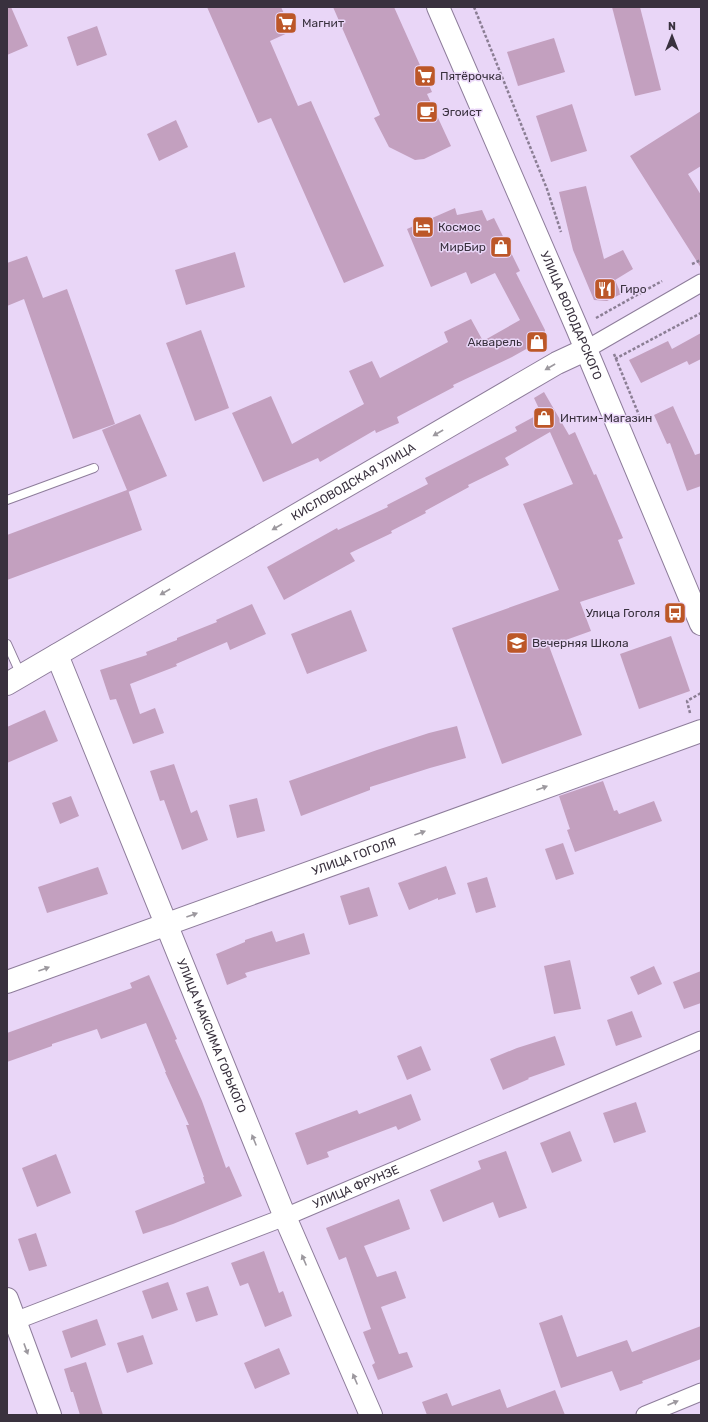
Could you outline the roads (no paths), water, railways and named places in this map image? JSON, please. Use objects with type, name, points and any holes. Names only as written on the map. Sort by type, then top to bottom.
[{"type":"street","name":"УЛИЦА ВОЛОДАРСКОГО","points":[[438,7],[577,328],[701,624]]},
{"type":"street","name":"КИСЛОВОДСКАЯ УЛИЦА","points":[[14,680],[557,363],[607,338],[701,283]]},
{"type":"street","name":"УЛИЦА МАКСИМА ГОРЬКОГО","points":[[57,655],[285,1217],[371,1415]]},
{"type":"street","name":"УЛИЦА ГОГОЛЯ","points":[[7,982],[701,731]]},
{"type":"street","name":"УЛИЦА ФРУНЗЕ","points":[[11,1322],[285,1217],[701,1040]]},
{"type":"street","points":[[7,1299],[11,1322],[50,1415]]},
{"type":"street","points":[[645,1415],[701,1392]]},
{"type":"lane","points":[[7,500],[94,468]]},
{"type":"lane","points":[[7,644],[14,680]]},
{"type":"place","name":"Магнит","points":[[286,23]]},
{"type":"place","name":"Пятёрочка","points":[[425,76]]},
{"type":"place","name":"Эгоист","points":[[427,112]]},
{"type":"place","name":"Космос","points":[[423,227]]},
{"type":"place","name":"МирБир","points":[[501,247]]},
{"type":"place","name":"Гиро","points":[[605,289]]},
{"type":"place","name":"Акварель","points":[[537,342]]},
{"type":"place","name":"Интим-Магазин","points":[[544,418]]},
{"type":"place","name":"Улица Гоголя","points":[[675,613]]},
{"type":"place","name":"Вечерняя Школа","points":[[517,643]]}]
